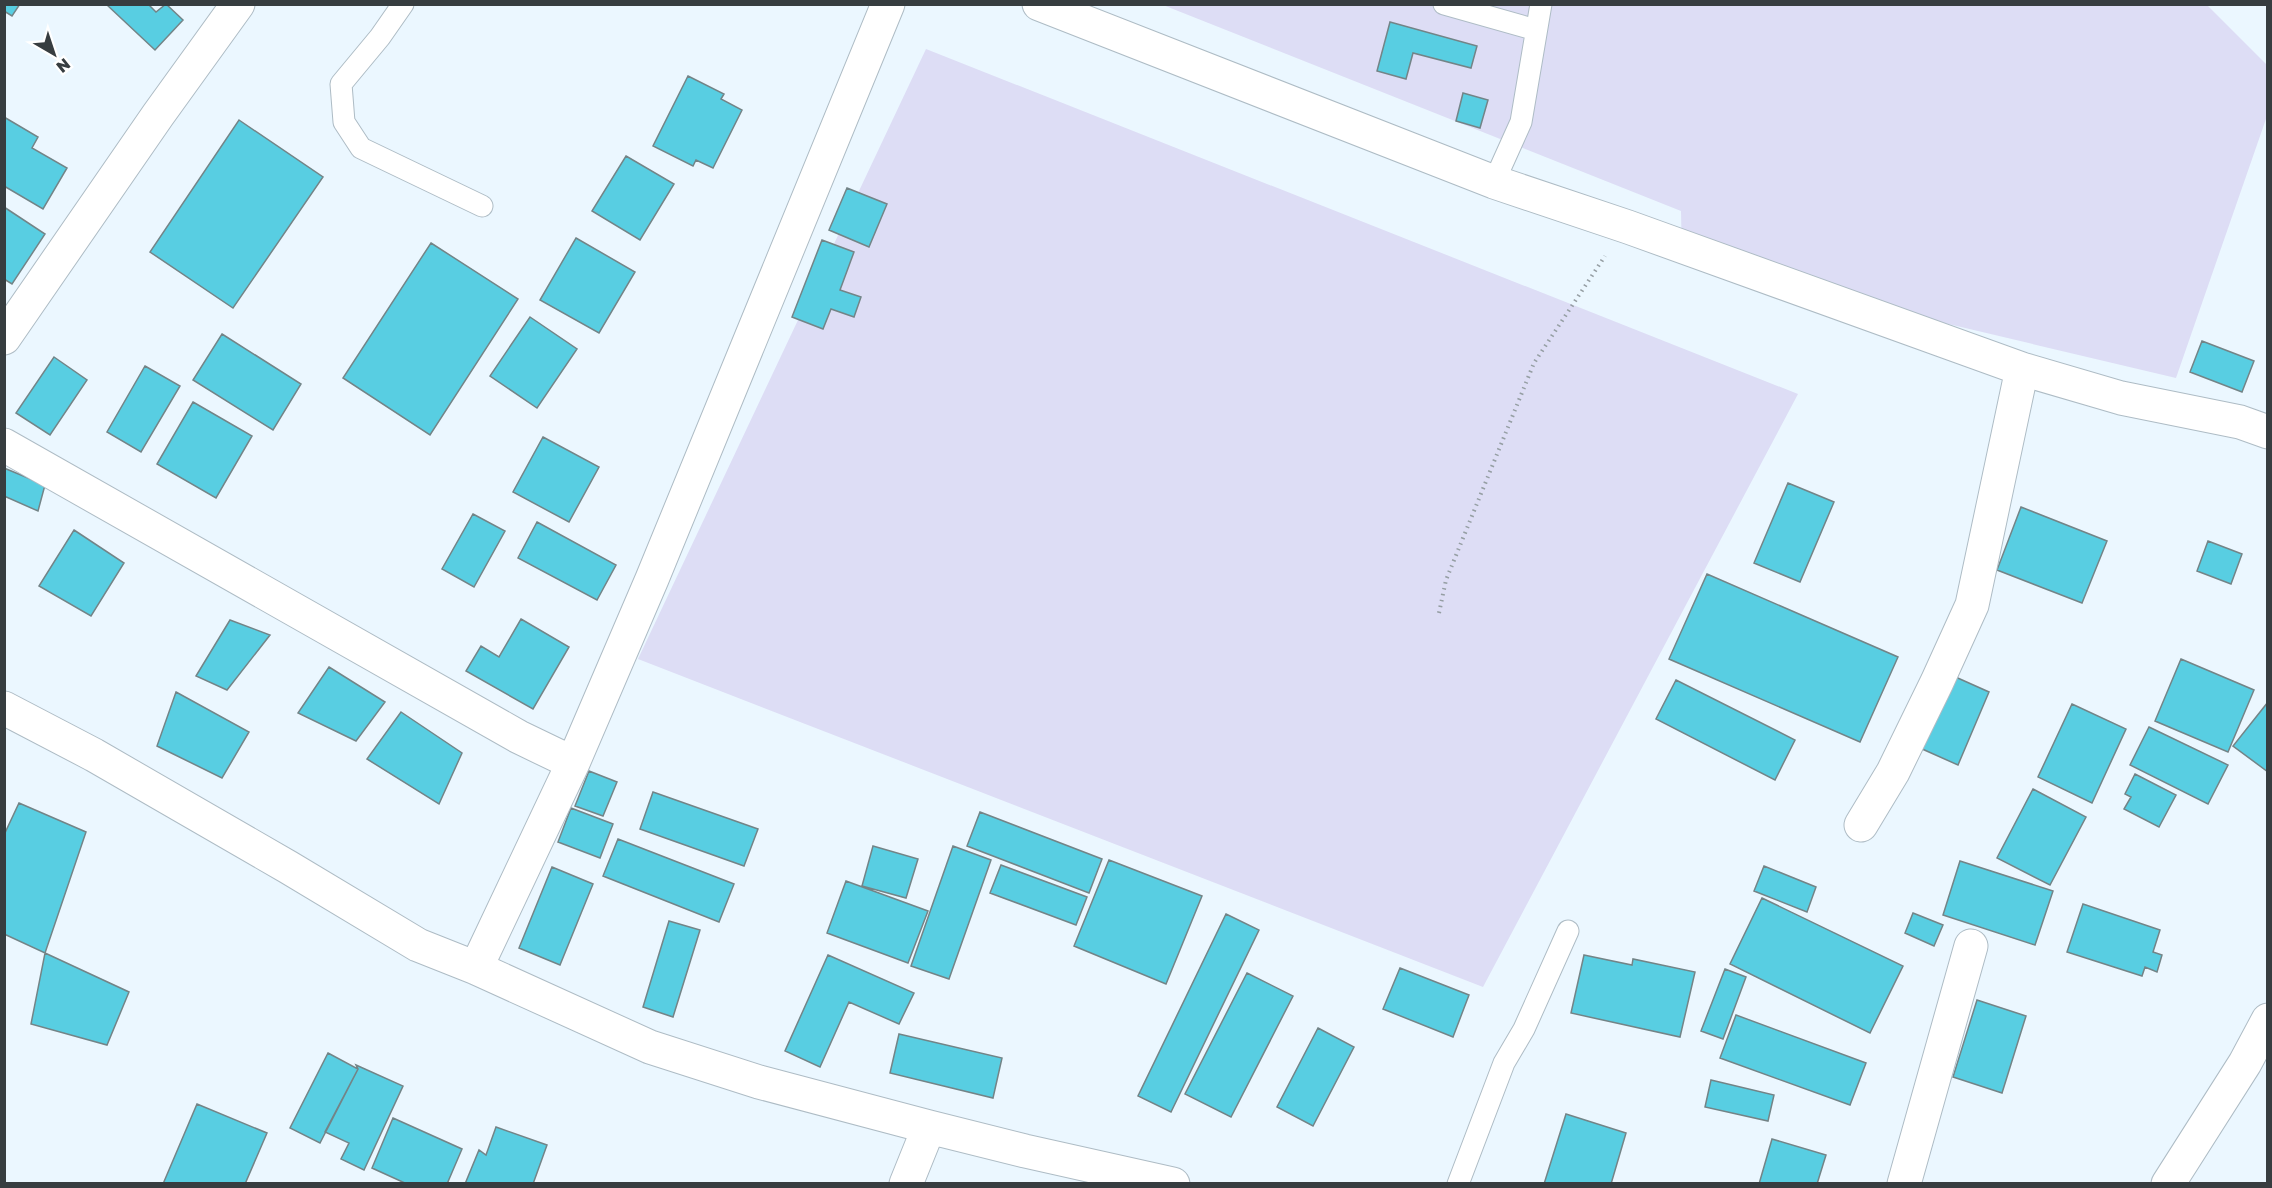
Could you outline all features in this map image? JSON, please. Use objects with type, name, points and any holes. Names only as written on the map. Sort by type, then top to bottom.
[{"type":"street","points":[[4,338],[158,115],[238,4]]},
{"type":"street","points":[[476,968],[573,764],[888,4]]},
{"type":"street","points":[[1039,4],[1494,182],[1628,227],[2022,369],[2121,398],[2240,422],[2268,432]]},
{"type":"street","points":[[1861,825],[1893,772],[1972,605],[2022,369]]},
{"type":"street","points":[[4,445],[519,737],[573,764]]},
{"type":"street","points":[[4,708],[94,755],[418,945],[476,968],[650,1047],[759,1082],[929,1127],[1173,1184]]},
{"type":"street","points":[[1904,1184],[1971,946]]},
{"type":"street","points":[[2168,1184],[2245,1064],[2268,1020]]},
{"type":"street","points":[[906,1184],[929,1127]]},
{"type":"lane","points":[[403,4],[380,37],[340,84],[344,122],[361,147],[482,206]]},
{"type":"lane","points":[[1444,4],[1536,30]]},
{"type":"lane","points":[[1494,182],[1521,122],[1541,4]]},
{"type":"lane","points":[[1458,1184],[1504,1062],[1524,1029],[1569,931]]},
{"type":"path","points":[[1439,613],[1446,580],[1534,363],[1594,269],[1628,227]]},
{"type":"shaded area","points":[[1163,5],[2207,5],[2267,65],[2267,116],[2176,378],[1682,261],[1681,211]]},
{"type":"shaded area","points":[[926,49],[1798,394],[1483,987],[638,659]]},
{"type":"building","points":[[4,4],[20,4],[12,16],[4,11]]},
{"type":"building","points":[[148,4],[156,12],[166,4],[183,20],[155,50],[107,5]]},
{"type":"building","points":[[1390,22],[1477,46],[1471,68],[1413,53],[1406,79],[1377,71]]},
{"type":"building","points":[[688,76],[724,94],[721,99],[742,110],[713,168],[696,160],[693,166],[653,146]]},
{"type":"building","points":[[1463,93],[1488,100],[1480,128],[1456,121]]},
{"type":"building","points":[[4,117],[38,137],[32,148],[67,168],[43,209],[4,186]]},
{"type":"building","points":[[239,120],[323,177],[233,308],[150,252]]},
{"type":"building","points":[[626,156],[674,184],[640,240],[592,211]]},
{"type":"building","points":[[847,188],[887,204],[869,247],[829,230]]},
{"type":"building","points":[[4,207],[45,234],[12,284],[4,279]]},
{"type":"building","points":[[576,238],[635,272],[599,333],[540,300]]},
{"type":"building","points":[[822,240],[854,252],[840,290],[861,297],[854,317],[831,309],[823,329],[792,317]]},
{"type":"building","points":[[431,243],[518,299],[430,435],[343,378]]},
{"type":"building","points":[[530,317],[577,349],[537,408],[490,376]]},
{"type":"building","points":[[222,334],[301,384],[273,430],[193,380]]},
{"type":"building","points":[[2202,341],[2254,361],[2242,392],[2190,372]]},
{"type":"building","points":[[54,357],[87,380],[50,435],[16,413]]},
{"type":"building","points":[[145,366],[180,386],[141,452],[107,432]]},
{"type":"building","points":[[193,402],[252,436],[216,498],[157,464]]},
{"type":"building","points":[[543,437],[599,467],[569,522],[513,492]]},
{"type":"building","points":[[4,468],[45,485],[38,511],[4,496]]},
{"type":"building","points":[[1788,483],[1834,502],[1800,582],[1754,563]]},
{"type":"building","points":[[2021,507],[2107,541],[2082,603],[1997,570]]},
{"type":"building","points":[[473,514],[505,531],[474,587],[442,569]]},
{"type":"building","points":[[537,522],[616,565],[597,600],[518,558]]},
{"type":"building","points":[[74,530],[124,563],[91,616],[39,586]]},
{"type":"building","points":[[2208,541],[2242,554],[2231,584],[2197,571]]},
{"type":"building","points":[[1707,574],[1898,657],[1860,742],[1669,659]]},
{"type":"building","points":[[521,619],[569,647],[533,709],[466,671],[481,646],[499,657]]},
{"type":"building","points":[[230,620],[270,635],[227,690],[196,676]]},
{"type":"building","points":[[2181,659],[2254,690],[2228,752],[2155,721]]},
{"type":"building","points":[[329,667],[385,702],[356,741],[298,713]]},
{"type":"building","points":[[1951,675],[1989,692],[1958,765],[1920,748]]},
{"type":"building","points":[[1676,680],[1795,740],[1775,780],[1656,719]]},
{"type":"building","points":[[176,692],[249,732],[222,778],[157,746]]},
{"type":"building","points":[[2268,702],[2268,772],[2233,746]]},
{"type":"building","points":[[2072,704],[2126,729],[2092,803],[2038,777]]},
{"type":"building","points":[[401,712],[462,753],[439,804],[367,759]]},
{"type":"building","points":[[2149,727],[2228,765],[2208,804],[2130,765]]},
{"type":"building","points":[[589,771],[617,782],[603,816],[575,806]]},
{"type":"building","points":[[2135,774],[2176,795],[2159,827],[2124,809],[2131,797],[2125,794]]},
{"type":"building","points":[[2033,789],[2086,817],[2050,885],[1997,858]]},
{"type":"building","points":[[653,792],[758,829],[744,866],[640,829]]},
{"type":"building","points":[[19,803],[86,832],[45,953],[4,934],[4,835]]},
{"type":"building","points":[[571,808],[613,824],[600,858],[558,842]]},
{"type":"building","points":[[980,812],[1102,859],[1089,893],[967,846]]},
{"type":"building","points":[[618,839],[734,884],[719,922],[603,876]]},
{"type":"building","points":[[873,846],[918,859],[906,898],[862,886]]},
{"type":"building","points":[[953,846],[991,860],[949,979],[911,966]]},
{"type":"building","points":[[1109,860],[1202,896],[1166,984],[1074,946]]},
{"type":"building","points":[[1960,861],[2053,891],[2035,945],[1943,915]]},
{"type":"building","points":[[1001,865],[1087,897],[1076,925],[990,893]]},
{"type":"building","points":[[1764,866],[1816,887],[1807,912],[1754,891]]},
{"type":"building","points":[[552,867],[593,884],[560,965],[519,948]]},
{"type":"building","points":[[846,881],[928,911],[908,963],[827,933]]},
{"type":"building","points":[[1762,898],[1903,966],[1870,1033],[1730,964]]},
{"type":"building","points":[[2083,904],[2160,930],[2153,952],[2162,955],[2157,972],[2145,967],[2142,976],[2067,952]]},
{"type":"building","points":[[1913,913],[1943,925],[1934,946],[1905,933]]},
{"type":"building","points":[[1226,914],[1259,930],[1171,1112],[1138,1096]]},
{"type":"building","points":[[669,921],[700,930],[673,1017],[643,1007]]},
{"type":"building","points":[[45,953],[129,992],[107,1045],[31,1024]]},
{"type":"building","points":[[828,955],[914,993],[899,1024],[849,1002],[820,1067],[785,1051]]},
{"type":"building","points":[[1584,955],[1632,965],[1633,959],[1695,972],[1680,1037],[1571,1013]]},
{"type":"building","points":[[1400,968],[1469,995],[1453,1037],[1383,1009]]},
{"type":"building","points":[[1725,969],[1746,977],[1723,1039],[1701,1031]]},
{"type":"building","points":[[1247,973],[1293,996],[1231,1117],[1185,1094]]},
{"type":"building","points":[[1977,1000],[2026,1016],[2002,1093],[1953,1077]]},
{"type":"building","points":[[1736,1015],[1866,1063],[1850,1105],[1720,1058]]},
{"type":"building","points":[[1318,1028],[1354,1047],[1313,1126],[1277,1107]]},
{"type":"building","points":[[899,1034],[1002,1058],[993,1098],[890,1073]]},
{"type":"building","points":[[328,1053],[358,1069],[320,1143],[290,1128]]},
{"type":"building","points":[[356,1065],[403,1086],[364,1170],[341,1159],[349,1143],[325,1132],[358,1069]]},
{"type":"building","points":[[1711,1080],[1774,1095],[1768,1121],[1705,1107]]},
{"type":"building","points":[[197,1104],[267,1133],[245,1184],[163,1184]]},
{"type":"building","points":[[1566,1114],[1626,1133],[1611,1184],[1544,1184]]},
{"type":"building","points":[[393,1118],[462,1149],[447,1184],[407,1184],[372,1168]]},
{"type":"building","points":[[496,1127],[547,1145],[533,1184],[465,1184],[479,1150],[486,1155]]},
{"type":"building","points":[[1772,1139],[1826,1155],[1817,1184],[1759,1184]]}]
